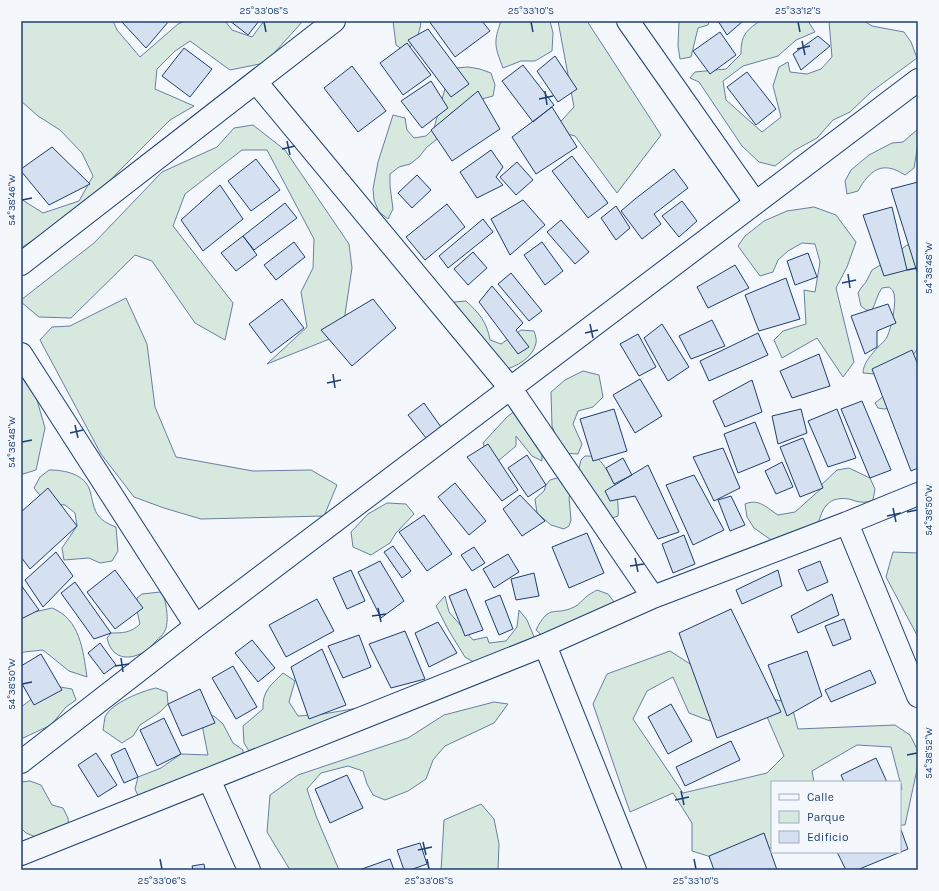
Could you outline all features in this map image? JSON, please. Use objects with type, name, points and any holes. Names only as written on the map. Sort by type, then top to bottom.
[{"type":"street","points":[[21,264],[334,21]]},
{"type":"street","points":[[628,21],[755,202]]},
{"type":"street","points":[[21,762],[196,626],[918,80]]},
{"type":"street","points":[[256,82],[511,389],[653,597]]},
{"type":"street","points":[[21,354],[196,626]]},
{"type":"street","points":[[21,854],[545,644],[653,597],[847,523],[918,494]]},
{"type":"street","points":[[847,523],[918,696]]},
{"type":"street","points":[[545,644],[635,870]]},
{"type":"street","points":[[209,779],[249,870]]},
{"type":"green space","points":[[21,21],[113,21],[117,30],[140,57],[178,24],[185,21],[225,21],[232,30],[252,37],[264,21],[303,21],[265,63],[230,70],[190,41],[175,51],[157,69],[155,89],[194,106],[170,120],[118,172],[92,201],[21,248],[21,199],[43,213],[79,201],[93,176],[82,153],[60,130],[38,116],[21,101]]},
{"type":"green space","points":[[393,21],[421,21],[420,30],[406,52],[396,45]]},
{"type":"green space","points":[[501,21],[550,21],[553,33],[552,51],[535,61],[521,61],[503,68],[496,45]]},
{"type":"green space","points":[[558,21],[587,21],[661,135],[617,193],[575,136],[553,130],[574,107]]},
{"type":"green space","points":[[679,21],[709,21],[708,25],[698,28],[691,57],[680,59],[678,46]]},
{"type":"green space","points":[[760,21],[808,21],[815,32],[796,40],[778,56],[743,66],[723,81],[726,100],[762,132],[781,117],[773,86],[779,67],[788,62],[790,72],[807,74],[821,69],[832,57],[829,21],[864,21],[872,26],[904,32],[911,42],[917,58],[871,92],[850,112],[833,120],[817,138],[795,150],[775,166],[759,162],[742,146],[699,82],[690,78],[695,72],[726,69],[741,54],[743,38],[747,31]]},
{"type":"green space","points":[[468,67],[491,73],[495,85],[493,96],[471,102],[451,113],[445,119],[436,140],[427,147],[419,157],[410,164],[399,167],[390,174],[393,209],[388,219],[379,212],[374,200],[373,189],[378,162],[393,115],[405,118],[407,130],[414,138],[426,136],[434,128],[448,78],[456,68]]},
{"type":"green space","points":[[253,125],[285,150],[349,244],[352,268],[342,334],[267,364],[307,327],[301,292],[313,268],[314,239],[267,150],[242,150],[185,194],[173,226],[233,303],[225,340],[195,323],[152,261],[135,255],[71,318],[39,317],[21,302],[21,300],[94,243],[162,172],[217,147],[234,128]]},
{"type":"green space","points":[[918,129],[918,144],[914,168],[905,175],[890,168],[877,170],[867,178],[858,191],[847,194],[845,181],[851,170],[869,155],[892,143],[903,142]]},
{"type":"green space","points":[[814,207],[836,215],[856,242],[847,267],[836,288],[854,362],[843,377],[817,338],[782,358],[774,340],[783,331],[806,324],[804,290],[815,292],[820,262],[815,244],[802,243],[788,251],[778,260],[773,272],[760,276],[738,246],[745,236],[764,221],[787,211]]},
{"type":"green space","points":[[907,245],[914,246],[918,255],[918,348],[912,357],[918,404],[884,409],[878,408],[875,403],[885,395],[875,374],[863,373],[863,369],[868,359],[885,340],[889,333],[895,300],[894,295],[893,291],[889,287],[882,288],[872,310],[866,310],[861,306],[858,293],[872,270],[899,254]]},
{"type":"green space","points":[[126,298],[147,344],[155,407],[176,457],[253,471],[311,470],[337,485],[324,516],[201,519],[134,497],[101,454],[40,340],[52,327],[70,326]]},
{"type":"green space","points":[[466,301],[482,318],[487,328],[490,340],[501,344],[521,330],[534,331],[536,342],[528,357],[513,367],[503,370],[447,312],[454,302]]},
{"type":"green space","points":[[583,371],[599,375],[603,397],[593,407],[578,411],[573,424],[582,444],[578,454],[562,453],[552,426],[551,392],[565,380]]},
{"type":"green space","points":[[21,376],[37,400],[45,428],[36,470],[23,474],[21,471]]},
{"type":"green space","points":[[516,410],[542,447],[542,461],[532,456],[516,436],[516,446],[498,461],[487,455],[483,443],[507,417]]},
{"type":"green space","points":[[585,456],[600,460],[612,479],[615,485],[618,516],[612,518],[574,492],[569,497],[571,520],[569,526],[564,529],[551,525],[537,513],[535,499],[544,491],[550,480],[578,472],[581,460]]},
{"type":"green space","points":[[849,468],[870,478],[875,489],[873,500],[863,502],[849,499],[836,499],[831,501],[824,508],[818,525],[774,542],[754,528],[747,517],[745,504],[750,502],[759,503],[778,515],[795,512],[822,488],[818,488],[837,470]]},
{"type":"green space","points":[[49,470],[74,474],[87,485],[98,515],[110,525],[116,527],[118,551],[112,561],[100,563],[89,558],[64,560],[62,548],[77,526],[75,513],[65,505],[53,504],[42,498],[34,488],[40,477]]},
{"type":"green space","points":[[387,503],[406,504],[414,514],[396,533],[390,543],[371,555],[353,547],[351,532],[368,514]]},
{"type":"green space","points":[[893,552],[918,553],[918,637],[886,577]]},
{"type":"green space","points":[[597,590],[608,594],[615,603],[546,639],[536,630],[541,621],[549,613],[567,610],[574,607]]},
{"type":"green space","points":[[160,592],[165,600],[167,614],[167,625],[163,634],[143,653],[124,657],[115,653],[107,638],[111,633],[126,632],[137,627],[140,624],[137,611],[137,598],[142,594]]},
{"type":"green space","points":[[445,596],[449,612],[473,640],[487,637],[489,643],[506,641],[517,627],[519,610],[527,620],[535,639],[486,669],[465,657],[449,631],[436,606]]},
{"type":"green space","points":[[52,608],[69,620],[74,628],[82,646],[87,677],[69,671],[43,650],[21,653],[21,615]]},
{"type":"green space","points":[[670,651],[715,680],[710,721],[689,713],[673,677],[647,691],[633,719],[683,793],[767,773],[784,756],[758,696],[791,703],[798,729],[895,725],[910,735],[918,751],[918,765],[905,825],[901,825],[901,781],[891,747],[857,745],[812,771],[814,781],[771,781],[771,848],[745,847],[727,862],[692,851],[692,823],[673,793],[630,812],[593,704],[607,674]]},
{"type":"green space","points":[[283,673],[295,681],[289,702],[298,716],[323,714],[370,706],[254,759],[244,743],[243,726],[263,709],[264,697],[268,689]]},
{"type":"green space","points":[[60,687],[72,689],[76,700],[66,707],[51,725],[21,739],[21,707],[42,691]]},
{"type":"green space","points":[[156,688],[167,692],[168,704],[160,712],[140,725],[133,736],[122,743],[103,730],[105,717],[108,712],[120,702]]},
{"type":"green space","points":[[494,702],[508,704],[494,723],[445,746],[433,760],[426,779],[408,791],[385,800],[373,795],[367,784],[363,771],[348,766],[321,773],[307,789],[316,816],[339,870],[290,870],[267,832],[270,795],[298,775],[408,738],[444,715]]},
{"type":"green space","points":[[214,716],[223,724],[233,743],[243,750],[241,769],[237,777],[221,787],[140,800],[135,789],[138,777],[161,768],[181,754],[208,755],[203,730],[203,717]]},
{"type":"green space","points":[[30,781],[41,785],[52,805],[63,808],[68,818],[69,830],[38,838],[26,833],[21,828],[21,782]]},
{"type":"green space","points":[[481,804],[494,819],[499,844],[498,870],[441,870],[444,820]]},
{"type":"building","points":[[121,21],[169,21],[146,48]]},
{"type":"building","points":[[230,21],[259,21],[248,35]]},
{"type":"building","points":[[429,21],[482,21],[490,31],[455,57]]},
{"type":"building","points":[[718,21],[743,21],[727,35]]},
{"type":"building","points":[[428,29],[469,84],[451,97],[408,40]]},
{"type":"building","points":[[720,32],[736,55],[710,74],[693,51]]},
{"type":"building","points":[[818,36],[830,46],[801,70],[793,54]]},
{"type":"building","points":[[407,43],[431,75],[403,95],[380,63]]},
{"type":"building","points":[[184,48],[212,69],[190,97],[162,76]]},
{"type":"building","points":[[555,56],[577,89],[558,102],[537,71]]},
{"type":"building","points":[[523,65],[554,105],[533,122],[502,81]]},
{"type":"building","points":[[352,66],[386,111],[358,132],[324,88]]},
{"type":"building","points":[[747,72],[776,109],[756,125],[727,87]]},
{"type":"building","points":[[431,81],[448,108],[422,128],[401,101]]},
{"type":"building","points":[[478,91],[500,129],[452,161],[431,130]]},
{"type":"building","points":[[552,107],[577,147],[536,174],[512,137]]},
{"type":"building","points":[[52,147],[90,184],[49,205],[21,171],[21,169]]},
{"type":"building","points":[[491,150],[503,167],[496,177],[503,185],[477,198],[460,172]]},
{"type":"building","points":[[572,156],[608,203],[588,218],[552,171]]},
{"type":"building","points":[[256,159],[280,190],[251,211],[228,181]]},
{"type":"building","points":[[517,162],[533,180],[516,195],[500,177]]},
{"type":"building","points":[[674,169],[688,188],[654,214],[661,224],[642,239],[621,211]]},
{"type":"building","points":[[417,175],[431,190],[412,208],[398,193]]},
{"type":"building","points":[[918,182],[918,271],[917,272],[891,189]]},
{"type":"building","points":[[220,185],[243,219],[203,251],[181,220]]},
{"type":"building","points":[[523,200],[545,225],[510,255],[491,219]]},
{"type":"building","points":[[682,201],[697,221],[679,237],[662,216]]},
{"type":"building","points":[[285,203],[297,218],[254,250],[243,236]]},
{"type":"building","points":[[447,204],[465,227],[425,260],[406,237]]},
{"type":"building","points":[[616,206],[630,228],[616,240],[601,218]]},
{"type":"building","points":[[892,207],[907,270],[884,276],[863,215]]},
{"type":"building","points":[[483,219],[493,232],[448,268],[439,256]]},
{"type":"building","points":[[561,220],[589,252],[575,264],[547,232]]},
{"type":"building","points":[[243,236],[257,255],[236,271],[221,253]]},
{"type":"building","points":[[294,242],[305,257],[276,280],[264,265]]},
{"type":"building","points":[[542,242],[563,271],[545,285],[524,255]]},
{"type":"building","points":[[473,252],[487,268],[468,285],[454,269]]},
{"type":"building","points":[[808,253],[817,277],[795,285],[787,261]]},
{"type":"building","points":[[735,265],[749,288],[708,308],[697,287]]},
{"type":"building","points":[[511,273],[542,311],[529,321],[498,284]]},
{"type":"building","points":[[786,278],[800,319],[759,331],[745,295]]},
{"type":"building","points":[[492,286],[523,323],[516,330],[529,347],[518,354],[479,302]]},
{"type":"building","points":[[282,299],[304,328],[271,353],[249,324]]},
{"type":"building","points":[[373,299],[396,328],[352,366],[321,330]]},
{"type":"building","points":[[888,304],[896,323],[877,331],[877,347],[865,354],[851,316]]},
{"type":"building","points":[[712,320],[725,346],[691,359],[679,336]]},
{"type":"building","points":[[662,324],[689,367],[668,381],[644,338]]},
{"type":"building","points":[[758,333],[768,355],[709,381],[700,361]]},
{"type":"building","points":[[638,334],[656,367],[639,376],[620,344]]},
{"type":"building","points":[[912,350],[918,365],[918,468],[911,471],[872,369]]},
{"type":"building","points":[[819,354],[830,386],[792,398],[780,371]]},
{"type":"building","points":[[640,379],[662,416],[635,433],[613,395]]},
{"type":"building","points":[[752,380],[762,412],[725,427],[713,401]]},
{"type":"building","points":[[862,401],[891,470],[870,478],[841,409]]},
{"type":"building","points":[[424,403],[441,427],[426,438],[408,415]]},
{"type":"building","points":[[614,409],[627,451],[593,461],[580,419]]},
{"type":"building","points":[[801,409],[807,433],[778,444],[772,416]]},
{"type":"building","points":[[837,409],[856,458],[828,467],[808,421]]},
{"type":"building","points":[[755,422],[770,460],[738,473],[724,434]]},
{"type":"building","points":[[803,438],[823,488],[800,497],[780,447]]},
{"type":"building","points":[[488,444],[518,490],[502,501],[467,457]]},
{"type":"building","points":[[723,448],[740,488],[714,501],[693,457]]},
{"type":"building","points":[[527,455],[546,485],[528,497],[508,468]]},
{"type":"building","points":[[623,458],[632,475],[614,484],[606,468]]},
{"type":"building","points":[[782,462],[793,487],[776,494],[765,471]]},
{"type":"building","points":[[648,465],[679,532],[658,539],[635,496],[610,501],[605,491]]},
{"type":"building","points":[[694,475],[724,530],[693,545],[666,485]]},
{"type":"building","points":[[455,483],[486,521],[469,535],[438,497]]},
{"type":"building","points":[[48,488],[77,526],[30,569],[21,557],[21,512]]},
{"type":"building","points":[[520,495],[545,521],[522,536],[503,509]]},
{"type":"building","points":[[731,496],[745,525],[730,531],[718,500]]},
{"type":"building","points":[[424,515],[452,554],[427,571],[399,532]]},
{"type":"building","points":[[587,533],[604,573],[569,588],[552,547]]},
{"type":"building","points":[[684,535],[695,564],[673,573],[662,544]]},
{"type":"building","points":[[393,546],[411,571],[402,578],[384,552]]},
{"type":"building","points":[[474,547],[485,563],[472,571],[461,555]]},
{"type":"building","points":[[56,552],[73,576],[43,607],[25,580]]},
{"type":"building","points":[[508,554],[519,572],[494,588],[483,569]]},
{"type":"building","points":[[380,561],[404,601],[381,618],[358,572]]},
{"type":"building","points":[[820,561],[828,582],[807,591],[798,570]]},
{"type":"building","points":[[115,570],[143,608],[115,629],[87,592]]},
{"type":"building","points":[[351,570],[365,601],[347,609],[333,578]]},
{"type":"building","points":[[778,570],[782,586],[742,604],[736,590]]},
{"type":"building","points":[[534,573],[539,596],[516,600],[511,579]]},
{"type":"building","points":[[75,582],[111,633],[94,639],[61,593]]},
{"type":"building","points":[[21,585],[39,610],[21,619]]},
{"type":"building","points":[[466,589],[483,630],[465,636],[449,596]]},
{"type":"building","points":[[832,594],[839,615],[798,633],[791,616]]},
{"type":"building","points":[[500,595],[513,629],[499,635],[485,601]]},
{"type":"building","points":[[317,599],[334,631],[286,657],[269,625]]},
{"type":"building","points":[[731,609],[781,712],[717,738],[679,633]]},
{"type":"building","points":[[844,619],[851,639],[833,646],[825,626]]},
{"type":"building","points":[[438,622],[457,653],[429,667],[415,633]]},
{"type":"building","points":[[405,631],[425,679],[391,688],[369,644]]},
{"type":"building","points":[[359,635],[371,667],[343,678],[328,646]]},
{"type":"building","points":[[252,640],[275,668],[258,682],[235,653]]},
{"type":"building","points":[[100,643],[116,665],[104,674],[88,653]]},
{"type":"building","points":[[322,649],[346,705],[309,719],[291,667]]},
{"type":"building","points":[[807,651],[822,696],[787,716],[768,665]]},
{"type":"building","points":[[41,654],[62,690],[34,705],[21,682],[21,666]]},
{"type":"building","points":[[233,666],[257,707],[236,719],[212,678]]},
{"type":"building","points":[[870,670],[876,683],[831,702],[825,690]]},
{"type":"building","points":[[200,689],[215,723],[182,736],[168,704]]},
{"type":"building","points":[[671,704],[692,741],[668,754],[648,717]]},
{"type":"building","points":[[164,718],[181,754],[157,766],[140,730]]},
{"type":"building","points":[[731,741],[740,760],[685,786],[676,767]]},
{"type":"building","points":[[125,748],[138,777],[124,783],[111,755]]},
{"type":"building","points":[[96,753],[117,785],[98,797],[78,765]]},
{"type":"building","points":[[876,758],[887,781],[844,781],[841,775]]},
{"type":"building","points":[[347,775],[363,808],[330,823],[315,789]]},
{"type":"building","points":[[901,830],[908,849],[901,852]]},
{"type":"building","points":[[764,833],[777,870],[714,870],[709,856]]},
{"type":"building","points":[[420,843],[427,864],[410,870],[404,870],[397,850]]},
{"type":"building","points":[[838,853],[898,853],[857,870],[846,870]]},
{"type":"building","points":[[390,859],[394,870],[359,870]]},
{"type":"building","points":[[204,864],[205,870],[193,870],[192,866]]}]
